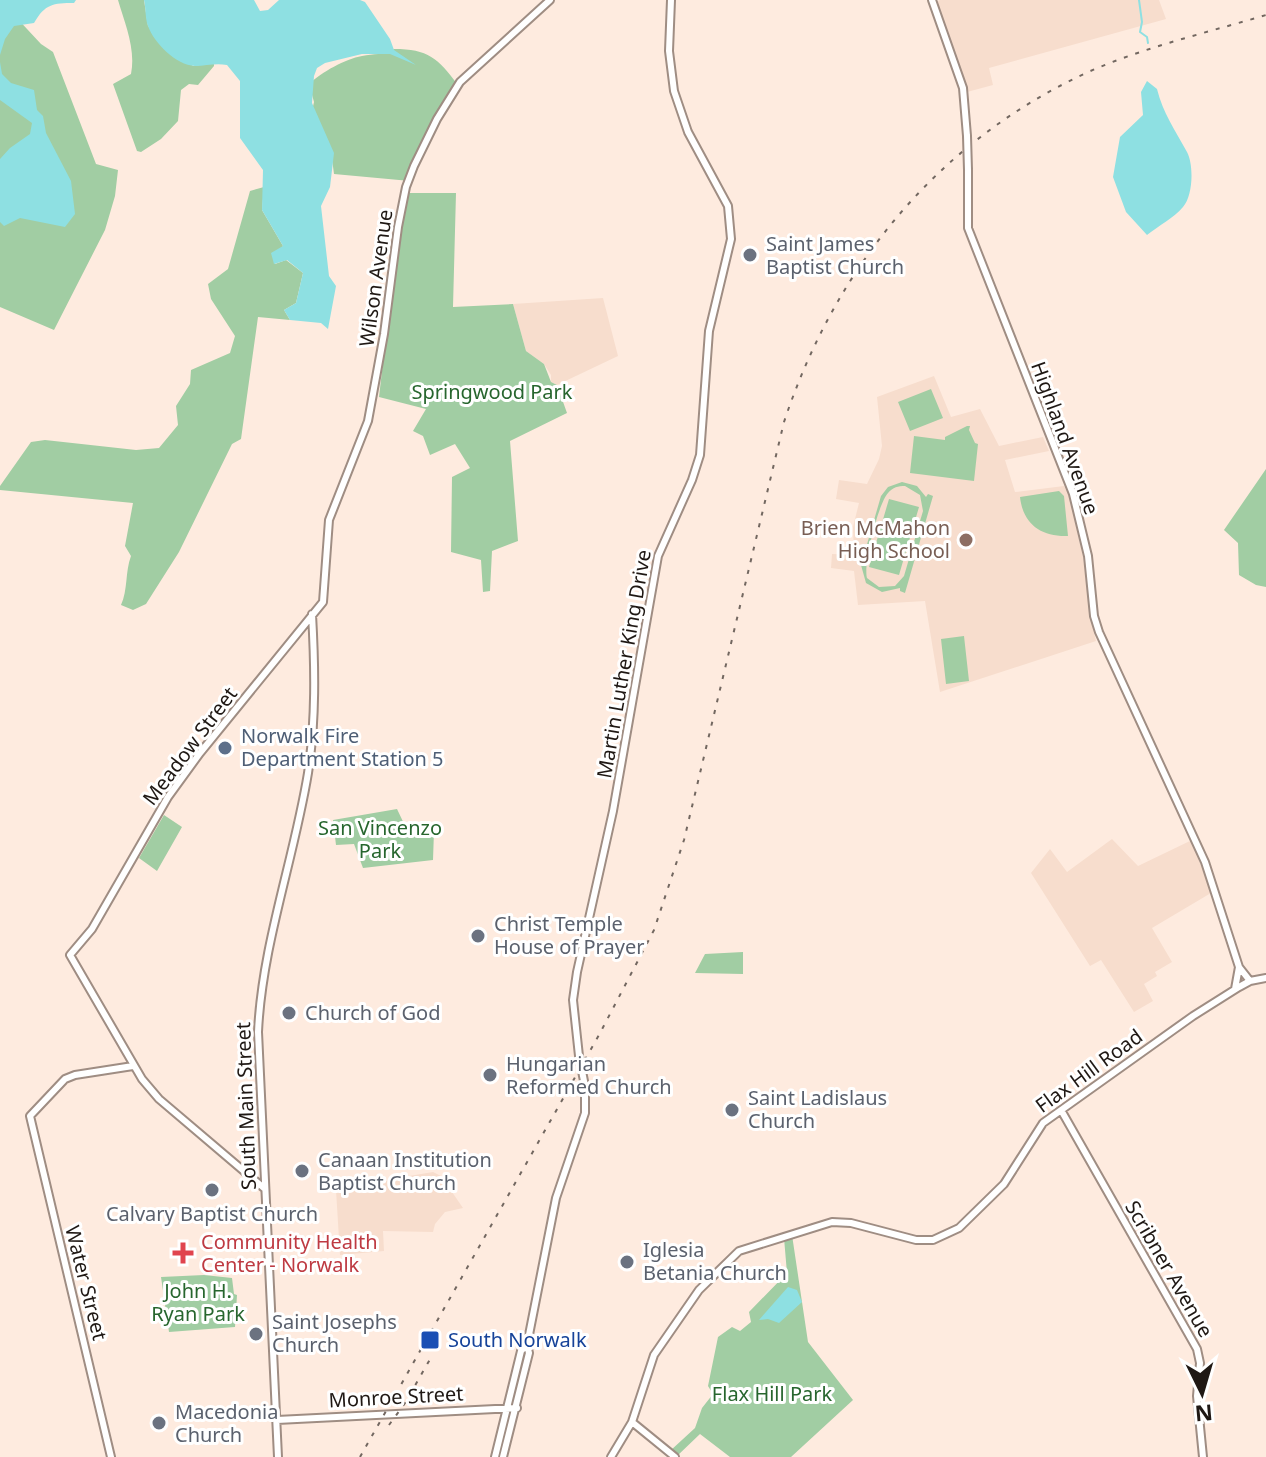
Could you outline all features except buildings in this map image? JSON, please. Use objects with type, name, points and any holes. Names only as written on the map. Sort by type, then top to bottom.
[{"type":"main road","name":"Wilson Avenue","points":[[322,604],[329,520],[371,407],[406,187],[437,119],[460,82],[550,0]]},
{"type":"main road","name":"Martin Luther King Drive","points":[[495,1457],[529,1353],[527,1345],[556,1198],[585,1113],[585,1086],[573,1000],[577,972],[613,811],[658,556],[700,455],[709,331],[732,235],[728,206],[688,132],[674,91],[669,51],[671,0]]},
{"type":"main road","name":"Highland Avenue","points":[[932,0],[963,88],[968,228],[1073,494],[1088,556],[1094,616],[1099,632],[1205,862],[1239,967],[1250,981]]},
{"type":"main road","name":"Meadow Street","points":[[133,1066],[70,955],[92,929],[168,797],[322,604]]},
{"type":"main road","name":"South Main Street","points":[[278,1457],[257,1059],[258,1017],[308,772],[315,705],[312,614]]},
{"type":"main road","name":"Highland Avenue","points":[[1235,989],[1239,967]]},
{"type":"main road","name":"Flax Hill Road","points":[[611,1457],[632,1422],[654,1355],[699,1290],[739,1251],[832,1222],[851,1223],[916,1240],[933,1240],[963,1226],[996,1193],[1021,1160],[1039,1127],[1178,1026],[1235,989],[1250,981],[1266,978]]},
{"type":"main road","points":[[133,1066],[159,1099],[265,1189]]},
{"type":"main road","name":"Water Street","points":[[111,1457],[30,1116],[65,1079],[133,1066]]},
{"type":"main road","name":"Scribner Avenue","points":[[1061,1110],[1197,1349],[1200,1363],[1197,1396],[1203,1457]]},
{"type":"main road","name":"Martin Luther King Drive","points":[[503,1457],[513,1408]]},
{"type":"main road","name":"Monroe Street","points":[[277,1420],[513,1408]]},
{"type":"main road","points":[[632,1422],[675,1457]]},
{"type":"shaded area","points":[[1159,0],[1166,19],[989,68],[993,85],[967,92],[936,2]]},
{"type":"shaded area","points":[[603,298],[618,356],[557,385],[551,382],[551,375],[544,364],[526,351],[513,304]]},
{"type":"shaded area","name":"Brien McMahon High School","points":[[934,376],[951,417],[980,409],[999,446],[1043,437],[1049,451],[1005,460],[1015,492],[1064,486],[1069,494],[1096,641],[940,692],[925,601],[858,605],[854,571],[831,568],[832,554],[854,555],[853,527],[859,503],[836,499],[839,480],[867,484],[879,459],[882,446],[877,397]]},
{"type":"shaded area","points":[[1112,839],[1138,866],[1192,840],[1211,893],[1152,928],[1172,962],[1155,972],[1157,976],[1144,984],[1153,1001],[1134,1012],[1101,960],[1090,966],[1031,873],[1050,849],[1067,872]]},
{"type":"shaded area","points":[[433,1172],[441,1176],[463,1208],[445,1212],[435,1224],[433,1232],[383,1231],[384,1251],[340,1255],[336,1190],[375,1186],[391,1179]]},
{"type":"green space","points":[[0,0],[41,44],[53,52],[96,164],[118,170],[115,196],[105,230],[54,330],[0,307]]},
{"type":"green space","points":[[118,0],[144,0],[148,26],[193,66],[214,63],[198,85],[189,84],[181,90],[178,121],[161,139],[141,152],[137,151],[113,84],[131,74],[132,65],[129,37]]},
{"type":"green space","points":[[394,49],[424,53],[438,62],[458,85],[441,107],[410,181],[334,174],[332,159],[311,115],[314,102],[309,84],[348,60]]},
{"type":"green space","points":[[264,187],[262,210],[283,246],[275,264],[286,260],[303,273],[296,303],[284,310],[290,320],[258,317],[241,439],[232,444],[179,552],[146,604],[133,610],[121,605],[131,556],[125,546],[133,503],[0,490],[0,486],[31,442],[45,440],[136,450],[159,448],[178,425],[176,406],[190,384],[191,370],[230,353],[235,336],[211,299],[208,284],[228,269],[250,191]]},
{"type":"green space","name":"Springwood Park","points":[[406,193],[456,193],[453,307],[513,304],[526,351],[544,364],[551,382],[557,385],[567,413],[510,441],[518,541],[492,551],[490,591],[483,592],[481,560],[451,552],[452,477],[470,468],[455,444],[430,455],[423,436],[413,431],[426,409],[379,397],[399,224]]},
{"type":"green space","points":[[931,389],[943,418],[910,431],[898,402]]},
{"type":"green space","points":[[970,426],[969,430],[978,444],[974,481],[910,473],[914,436],[945,440],[945,437]]},
{"type":"green space","points":[[1266,469],[1266,587],[1239,575],[1238,543],[1224,530]]},
{"type":"green space","points":[[902,482],[917,486],[926,497],[928,494],[933,496],[905,593],[900,588],[882,592],[866,583],[861,565],[881,496],[888,487]],"holes":[[[900,486],[920,495],[923,511],[904,576],[895,586],[879,587],[867,578],[866,571],[872,535],[884,499],[892,489]]]},
{"type":"green space","points":[[1059,491],[1064,496],[1068,536],[1050,534],[1035,527],[1025,515],[1020,497]]},
{"type":"green space","points":[[889,499],[919,507],[899,575],[869,567]]},
{"type":"green space","points":[[964,636],[969,681],[946,684],[941,639]]},
{"type":"green space","name":"San Vincenzo Park","points":[[397,809],[407,830],[425,826],[434,831],[433,860],[363,868],[354,844],[336,845],[333,820]]},
{"type":"green space","points":[[164,815],[182,827],[157,871],[139,858]]},
{"type":"green space","points":[[743,952],[743,974],[695,973],[705,954]]},
{"type":"green space","name":"Flax Hill Park","points":[[792,1235],[808,1342],[853,1400],[791,1457],[730,1457],[700,1434],[676,1457],[670,1451],[695,1428],[702,1408],[713,1394],[708,1386],[718,1337],[732,1327],[740,1331],[751,1322],[749,1312],[787,1273],[784,1238]]},
{"type":"green space","name":"John H. Ryan Park","points":[[204,1275],[232,1278],[234,1294],[237,1295],[235,1327],[169,1332],[161,1277]]},
{"type":"water","points":[[0,0],[76,0],[74,3],[50,6],[34,23],[14,26],[5,39],[0,55]]},
{"type":"water","points":[[144,0],[254,0],[260,11],[268,10],[279,0],[360,0],[365,2],[394,50],[416,65],[390,54],[362,54],[325,63],[317,68],[314,76],[312,103],[334,153],[330,187],[321,206],[329,276],[336,286],[328,329],[321,323],[290,320],[284,310],[296,303],[303,273],[287,260],[274,264],[271,253],[283,246],[262,210],[263,170],[240,138],[240,81],[227,65],[188,65],[167,52],[148,26]]},
{"type":"water","points":[[0,62],[2,74],[11,83],[34,90],[37,110],[43,116],[46,133],[71,181],[75,214],[65,227],[20,218],[4,226],[0,222],[0,159],[30,134],[32,123],[0,100]]},
{"type":"water","points":[[1147,81],[1157,89],[1166,114],[1187,152],[1191,188],[1183,207],[1147,235],[1126,212],[1113,177],[1120,137],[1143,115],[1141,92]]},
{"type":"water","points":[[788,1287],[797,1290],[802,1302],[779,1323],[759,1320]]},
{"type":"waterway","points":[[1139,0],[1140,32],[1147,37],[1148,43]]},
{"type":"railway","points":[[360,1457],[599,1035],[654,930],[684,840],[784,422],[832,312],[863,262],[898,216],[938,173],[983,135],[1032,101],[1086,73],[1130,56],[1266,15]]},
{"type":"railway","points":[[389,1425],[433,1354]]},
{"type":"place","name":"Saint James Baptist Church","points":[[750,255]]},
{"type":"place","name":"Brien McMahon High School","points":[[966,540]]},
{"type":"place","name":"Norwalk Fire Department Station 5","points":[[225,748]]},
{"type":"place","name":"Christ Temple House of Prayer","points":[[478,936]]},
{"type":"place","name":"Church of God","points":[[289,1013]]},
{"type":"place","name":"Hungarian Reformed Church","points":[[490,1075]]},
{"type":"place","name":"Saint Ladislaus Church","points":[[732,1110]]},
{"type":"place","name":"Canaan Institution Baptist Church","points":[[302,1171]]},
{"type":"place","name":"Calvary Baptist Church","points":[[212,1190]]},
{"type":"place","name":"Community Health Center - Norwalk","points":[[183,1253]]},
{"type":"place","name":"Iglesia Betania Church","points":[[627,1262]]},
{"type":"place","name":"Saint Josephs Church","points":[[256,1334]]},
{"type":"place","name":"South Norwalk","points":[[430,1340]]},
{"type":"place","name":"Macedonia Church","points":[[159,1423]]}]
